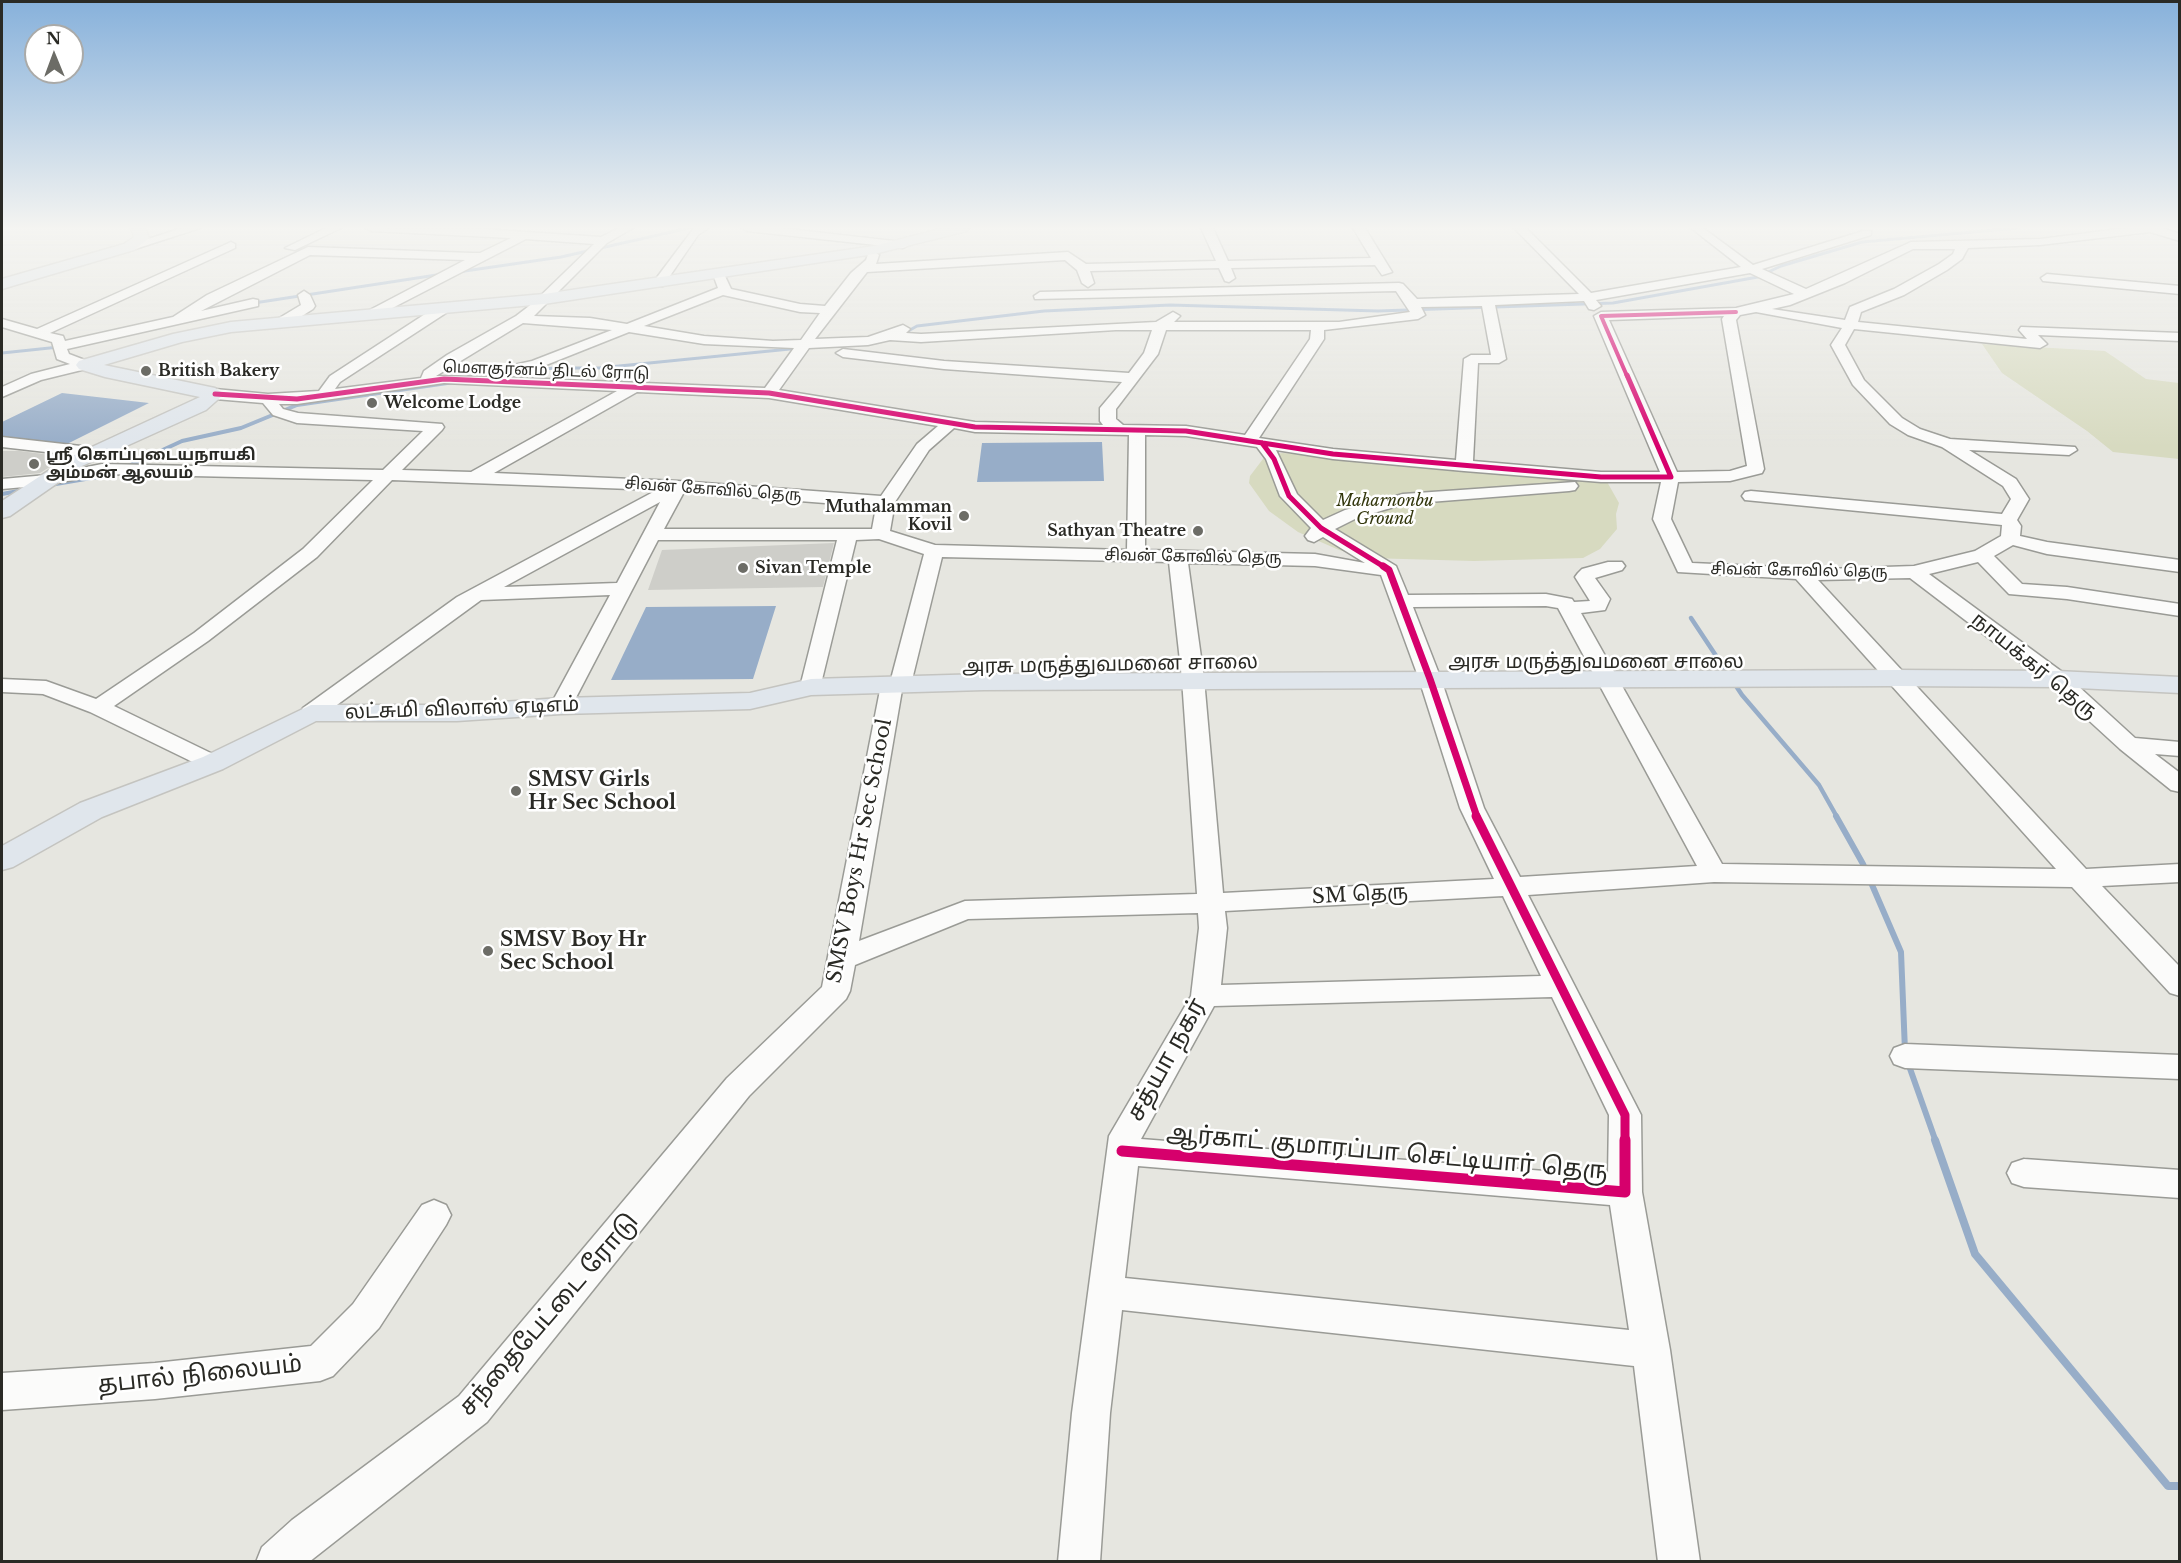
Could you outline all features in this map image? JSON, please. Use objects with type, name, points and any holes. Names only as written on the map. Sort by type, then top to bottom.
[{"type":"main road","points":[[85,365],[179,338],[231,327],[522,301]]},
{"type":"main road","name":"மௌகுர்னம் திடல் ரோடு","points":[[85,365],[111,373],[215,394]]},
{"type":"main road","points":[[2,512],[78,457],[199,406],[215,394]]},
{"type":"main road","name":"அரசு மருத்துவமனை சாலை","points":[[811,687],[1193,679],[1897,678],[2057,679],[2180,685]]},
{"type":"main road","name":"லட்சுமி விலாஸ் ஏடிஎம்","points":[[2,859],[90,810],[213,763],[311,712],[457,713],[561,706],[750,701],[811,687]]},
{"type":"street","points":[[38,333],[109,301]]},
{"type":"street","points":[[176,321],[207,301]]},
{"type":"street","points":[[280,324],[308,306],[306,301]]},
{"type":"street","points":[[371,315],[398,301]]},
{"type":"street","points":[[428,381],[429,374],[452,357],[521,319],[542,301]]},
{"type":"street","points":[[465,380],[536,364],[697,301]]},
{"type":"street","points":[[771,301],[800,308],[829,310]]},
{"type":"street","points":[[769,393],[837,301]]},
{"type":"street","points":[[1118,429],[1108,421],[1108,408],[1151,354],[1161,325],[1198,301]]},
{"type":"street","points":[[521,319],[590,322],[704,340],[807,344],[868,341],[891,336],[921,338],[1161,325],[1318,326],[1391,321],[1418,315],[1411,301]]},
{"type":"street","points":[[1415,306],[1488,301],[1499,359],[1471,359],[1464,466]]},
{"type":"street","points":[[1590,301],[1601,316],[1671,477]]},
{"type":"street","points":[[1301,559],[1321,528],[1351,513],[1403,499],[1671,477],[1730,476],[1756,469],[1729,319],[1743,311],[1788,301]]},
{"type":"street","points":[[1878,301],[1856,310],[1838,345],[1858,382],[1896,421],[1914,432],[1948,444],[2010,483],[2020,499],[2009,529]]},
{"type":"street","points":[[59,347],[253,303]]},
{"type":"street","points":[[324,395],[335,379],[444,308]]},
{"type":"street","points":[[1601,316],[1743,311],[1850,325],[2040,344],[2026,330],[2180,337]]},
{"type":"street","points":[[2,322],[58,339],[62,356],[85,365]]},
{"type":"street","points":[[891,336],[906,326]]},
{"type":"street","points":[[1318,326],[1317,339],[1255,442],[1274,459],[1290,496],[1321,528],[1389,570]]},
{"type":"street","points":[[807,344],[820,351],[944,365],[1132,378]]},
{"type":"street","points":[[2,392],[36,376],[85,365]]},
{"type":"street","name":"மௌகுர்னம் திடல் ரோடு","points":[[215,394],[268,399],[324,395],[428,381],[465,380],[769,393],[975,427],[1186,431],[1333,454],[1601,477],[1671,477]]},
{"type":"street","points":[[474,477],[633,388]]},
{"type":"street","points":[[98,706],[201,637],[310,553],[436,427],[297,418],[278,412],[268,399]]},
{"type":"street","points":[[880,534],[886,502],[923,447],[950,424]]},
{"type":"street","points":[[1136,556],[1137,429]]},
{"type":"street","points":[[2,442],[78,457],[102,469]]},
{"type":"street","points":[[1948,444],[2069,450]]},
{"type":"street","points":[[2,484],[47,480],[102,469]]},
{"type":"street","name":"சிவன் கோவில் தெரு","points":[[102,469],[474,477],[678,486],[886,502]]},
{"type":"street","name":"சிவன் கோவில் தெரு","points":[[1671,477],[1662,519],[1685,568],[1801,573],[1914,572],[1982,555],[2009,529]]},
{"type":"street","points":[[561,706],[678,486]]},
{"type":"street","points":[[311,712],[478,594],[678,486]]},
{"type":"street","points":[[1751,496],[2009,529],[2048,548],[2180,566]]},
{"type":"street","points":[[811,687],[848,534]]},
{"type":"street","name":"சிவன் கோவில் தெரு","points":[[652,535],[880,534],[934,551],[1301,559],[1389,570]]},
{"type":"street","name":"SMSV Boys Hr Sec School","points":[[738,1087],[836,991],[896,684],[934,551]]},
{"type":"street","points":[[1982,555],[2016,590],[2067,593],[2180,610]]},
{"type":"street","name":"சத்யா நகர்","points":[[1078,1562],[1091,1413],[1125,1136],[1205,996],[1213,928],[1193,679],[1178,558]]},
{"type":"street","points":[[1569,608],[1598,606],[1600,599],[1585,577],[1589,573],[1615,566]]},
{"type":"street","name":"ஆர்காட் குமாரப்பா செட்டியார் தெரு","points":[[1122,1151],[1625,1192],[1625,1115],[1472,808],[1430,679],[1389,570]]},
{"type":"street","name":"நாயக்கர் தெரு","points":[[1914,572],[2057,679],[2128,744],[2180,785]]},
{"type":"street","points":[[1801,573],[2180,986]]},
{"type":"street","points":[[478,594],[623,589]]},
{"type":"street","points":[[1401,602],[1546,600],[1565,603],[1714,873]]},
{"type":"street","points":[[2,686],[46,688],[98,706],[213,763]]},
{"type":"street","points":[[2128,744],[2180,749]]},
{"type":"street","name":"SM தெரு","points":[[841,959],[965,910],[1210,903],[1671,878],[1714,873],[2079,878],[2180,873]]},
{"type":"street","points":[[1205,996],[1559,986]]},
{"type":"street","points":[[1905,1056],[2180,1067]]},
{"type":"street","name":"சந்தைபேட்டை ரோடு","points":[[277,1562],[307,1535],[473,1410],[738,1087]]},
{"type":"street","points":[[2024,1173],[2180,1184]]},
{"type":"street","points":[[1625,1192],[1652,1350],[1679,1562]]},
{"type":"street","name":"தபால் நிலையம்","points":[[2,1392],[155,1381],[320,1363],[366,1316],[434,1215]]},
{"type":"street","points":[[1106,1292],[1652,1350]]},
{"type":"green space","points":[[1982,344],[2105,351],[2146,379],[2179,383],[2179,459],[2113,452],[2087,431],[2002,373]]},
{"type":"green space","name":"Maharnonbu Ground","points":[[1283,453],[1606,480],[1619,503],[1616,514],[1617,529],[1600,549],[1583,558],[1474,561],[1368,558],[1339,550],[1298,532],[1269,511],[1249,483],[1250,476],[1266,455]]},
{"type":"water","points":[[62,393],[149,403],[65,445],[2,437],[2,422]]},
{"type":"water","points":[[1102,442],[1104,481],[977,482],[982,443]]},
{"type":"water","points":[[776,606],[753,679],[611,680],[646,607]]},
{"type":"building","name":"ஸ்ரீ கொப்புடையநாயகி அம்மன் ஆலயம்","points":[[2,451],[66,457],[40,473],[2,477]]},
{"type":"building","name":"Sivan Temple","points":[[834,543],[823,587],[648,590],[662,550]]},
{"type":"waterway","points":[[254,303],[267,301]]},
{"type":"waterway","points":[[903,334],[917,326],[1044,311],[1170,305],[1378,311],[1624,301]]},
{"type":"waterway","points":[[2,353],[59,347]]},
{"type":"waterway","points":[[510,373],[554,368],[599,368],[800,348]]},
{"type":"waterway","points":[[126,467],[182,441],[241,428],[297,405],[454,382]]},
{"type":"waterway","points":[[50,485],[109,475],[117,471]]},
{"type":"waterway","points":[[2,494],[24,490]]},
{"type":"waterway","points":[[1691,618],[1742,695],[1819,785],[1837,817]]},
{"type":"waterway","points":[[1836,816],[1863,864],[1901,952],[1905,1051]]},
{"type":"waterway","points":[[1908,1063],[1936,1142]]},
{"type":"waterway","points":[[1935,1140],[1975,1254],[2168,1486],[2180,1486]]},
{"type":"cycle path","points":[[215,394],[297,399],[444,379],[769,393],[975,427],[1186,431],[1333,454],[1601,477],[1671,477],[1601,316],[1736,312]]},
{"type":"cycle path","points":[[1122,1151],[1625,1192],[1625,1115],[1472,808],[1430,679],[1389,570],[1321,528],[1289,496],[1274,459],[1262,443]]},
{"type":"place","name":"British Bakery","points":[[146,371]]},
{"type":"place","name":"Welcome Lodge","points":[[372,403]]},
{"type":"place","name":"ஸ்ரீ கொப்புடையநாயகி அம்மன் ஆலயம்","points":[[34,464]]},
{"type":"place","name":"Muthalamman Kovil","points":[[964,516]]},
{"type":"place","name":"Sathyan Theatre","points":[[1198,531]]},
{"type":"place","name":"Sivan Temple","points":[[743,568]]},
{"type":"place","name":"SMSV Girls Hr Sec School","points":[[516,791]]},
{"type":"place","name":"SMSV Boy Hr Sec School","points":[[488,951]]}]
